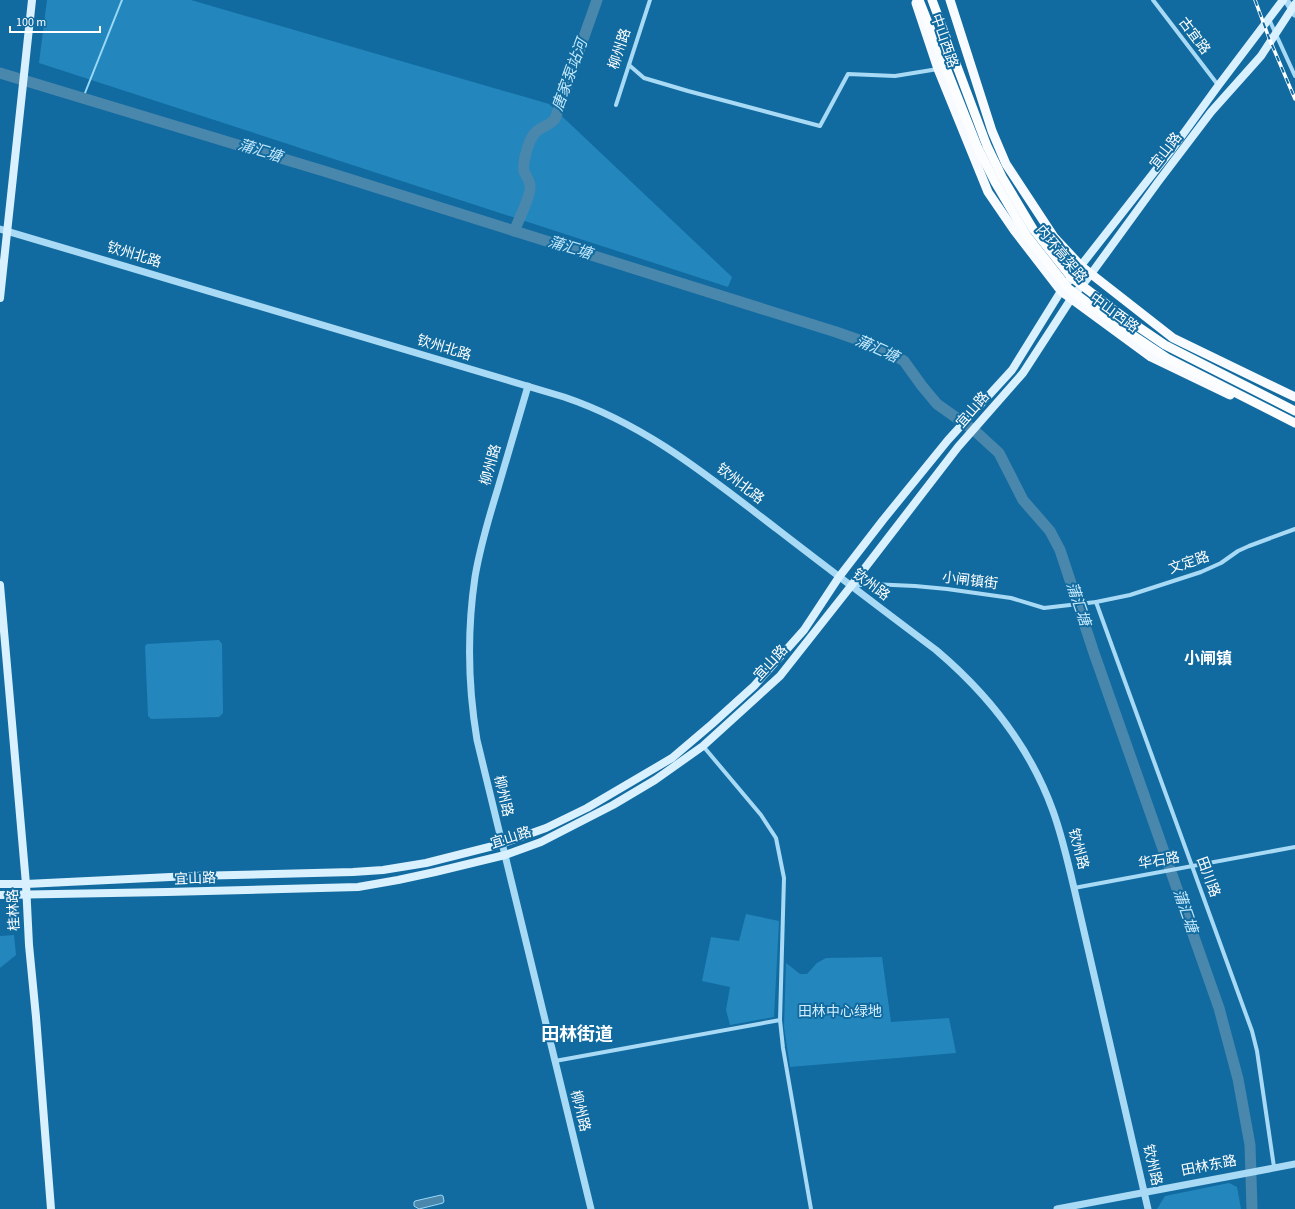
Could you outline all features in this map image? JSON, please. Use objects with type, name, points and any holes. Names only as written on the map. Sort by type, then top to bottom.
[{"type":"highway","name":"内环高架路","points":[[919,0],[977,146],[995,182],[1027,236],[1068,288],[1116,324],[1167,358],[1295,424]]},
{"type":"highway","name":"内环高架路","points":[[932,0],[986,146],[1032,229],[1071,277],[1118,314],[1165,345],[1295,411]]},
{"type":"main road","points":[[0,298],[4,230],[22,96],[32,0]]},
{"type":"main road","name":"中山西路","points":[[915,0],[938,69],[988,192],[1014,230],[1061,291],[1151,358],[1295,424]]},
{"type":"main road","name":"中山西路","points":[[950,0],[992,131],[1006,164],[1054,237],[1081,266],[1173,338],[1295,397]]},
{"type":"main road","name":"宜山路","points":[[0,884],[191,876],[353,872],[383,870],[426,863],[501,844],[523,837],[568,818],[672,758],[732,707],[759,681],[804,630],[839,577],[948,440],[1012,370],[1061,291],[1174,148],[1269,18],[1285,0]]},
{"type":"main road","name":"宜山路","points":[[0,894],[26,895],[167,892],[358,886],[434,872],[505,855],[541,842],[613,805],[655,780],[703,746],[780,676],[958,447],[1023,373],[1071,298],[1091,274],[1211,112],[1261,56],[1294,10]]},
{"type":"main road","name":"桂林路","points":[[0,585],[26,884],[28,938],[36,1016],[51,1209]]},
{"type":"street","name":"柳州路","points":[[616,105],[650,0]]},
{"type":"street","name":"古宜路","points":[[1153,0],[1218,86]]},
{"type":"street","points":[[1285,0],[1294,10]]},
{"type":"street","points":[[1269,18],[1295,76]]},
{"type":"street","points":[[629,65],[644,78],[820,126],[848,74],[895,76],[938,69]]},
{"type":"street","name":"钦州北路","points":[[4,230],[528,386],[586,405],[624,421],[680,455],[839,577]]},
{"type":"street","name":"柳州路","points":[[528,386],[483,542],[476,576],[470,628],[470,682],[473,717],[477,740],[501,844],[505,855],[591,1209]]},
{"type":"street","name":"文定路","points":[[1084,603],[1130,595],[1201,572],[1221,563],[1248,546],[1295,529]]},
{"type":"street","name":"钦州路","points":[[839,577],[955,666],[973,684],[1007,724],[1032,764],[1044,788],[1054,812],[1063,843],[1148,1209]]},
{"type":"street","name":"小闸镇街","points":[[851,586],[871,584],[915,586],[980,593],[1011,598],[1044,608],[1084,603]]},
{"type":"street","name":"田川路","points":[[1096,602],[1252,1031],[1257,1051],[1271,1168]]},
{"type":"street","points":[[703,746],[761,815],[776,838],[784,878],[780,1020],[783,1048],[811,1209]]},
{"type":"street","name":"华石路","points":[[1074,888],[1295,847]]},
{"type":"street","points":[[555,1061],[780,1020]]},
{"type":"street","name":"田林东路","points":[[1057,1209],[1295,1164]]},
{"type":"green space","points":[[47,0],[191,0],[549,104],[732,277],[728,287],[39,63]]},
{"type":"green space","points":[[219,640],[222,644],[223,713],[219,717],[151,719],[148,716],[145,646],[147,644]]},
{"type":"green space","points":[[746,914],[779,921],[774,1017],[730,1025],[726,1010],[730,987],[702,981],[711,937],[739,941]]},
{"type":"green space","points":[[14,935],[16,955],[0,968],[0,936]]},
{"type":"green space","name":"田林中心绿地","points":[[882,957],[891,1022],[949,1018],[956,1053],[790,1067],[784,1027],[786,963],[800,974],[807,974],[817,963],[826,958]]},
{"type":"green space","points":[[1229,1183],[1237,1187],[1241,1209],[1157,1209],[1165,1196]]},
{"type":"shaded area","points":[[441,1195],[443,1196],[443,1203],[419,1209],[414,1206],[415,1201]]},
{"type":"waterway","points":[[83,98],[122,0]]},
{"type":"waterway","name":"唐家泵站河","points":[[514,231],[524,210],[530,186],[524,171],[525,157],[528,146],[535,133],[550,124],[555,119],[597,0]]},
{"type":"waterway","name":"蒲汇塘","points":[[0,73],[327,172],[836,332],[882,348],[904,361],[937,404],[975,431],[999,453],[1023,500],[1050,531],[1060,550],[1094,653],[1219,1008],[1238,1079],[1250,1145],[1252,1209]]},
{"type":"railway","points":[[1255,0],[1269,38],[1295,99]]},
{"type":"district","name":"小闸镇","points":[[1208,659]]},
{"type":"district","name":"田林街道","points":[[577,1034]]}]
